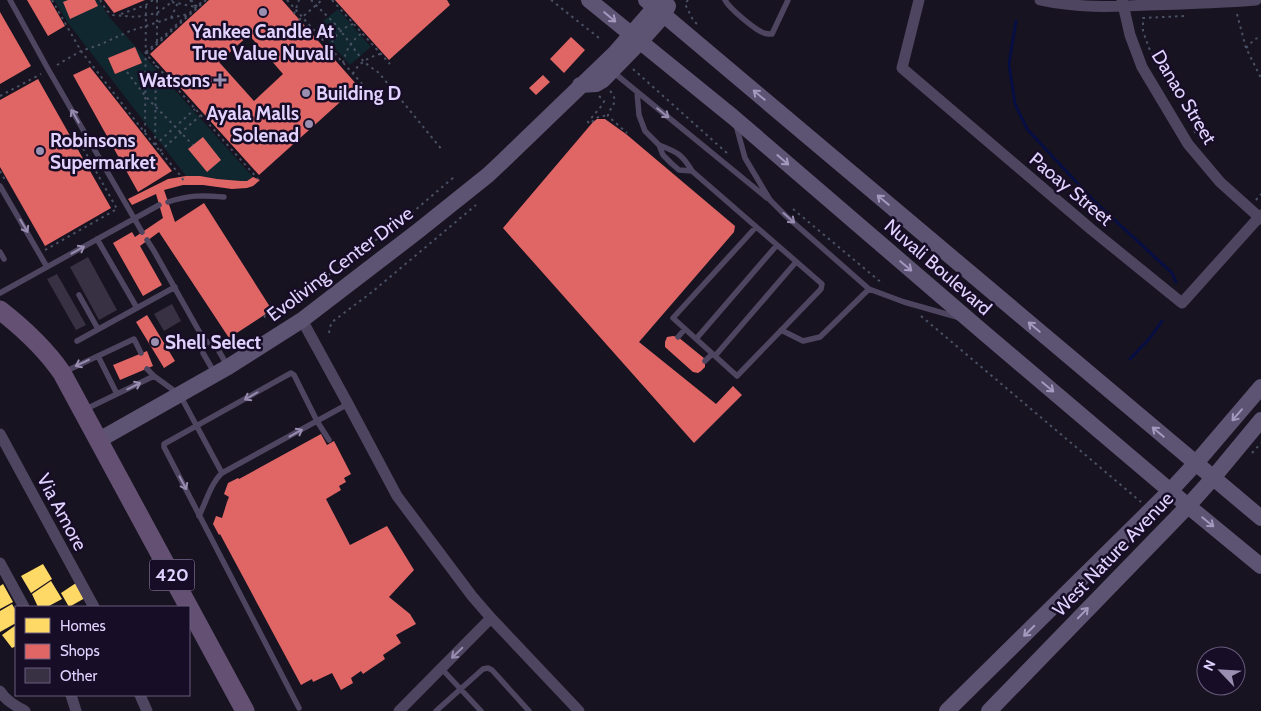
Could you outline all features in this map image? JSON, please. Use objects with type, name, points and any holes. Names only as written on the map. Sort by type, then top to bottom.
[{"type":"main road","name":"Nuvali Boulevard","points":[[589,0],[733,116],[1188,506],[1261,566]]},
{"type":"main road","name":"Nuvali Boulevard","points":[[665,4],[1261,518]]},
{"type":"main road","name":"Evoliving Center Drive","points":[[580,85],[596,84],[603,80],[665,4]]},
{"type":"main road","name":"Evoliving Center Drive","points":[[99,440],[221,371],[302,320],[418,231],[488,174],[580,85],[615,53],[636,38]]},
{"type":"main road","name":"420","points":[[0,310],[36,342],[62,372],[188,606]]},
{"type":"main road","name":"West Nature Avenue","points":[[948,711],[1170,490],[1196,463],[1261,387]]},
{"type":"main road","name":"West Nature Avenue","points":[[988,711],[1188,506],[1261,420]]},
{"type":"main road","name":"420","points":[[190,609],[245,711]]},
{"type":"street","name":"Paoay Street","points":[[919,0],[902,68],[1099,236],[1182,303],[1260,217]]},
{"type":"street","points":[[1040,0],[1059,4],[1086,6],[1123,3],[1234,2],[1256,0]]},
{"type":"street","name":"Danao Street","points":[[1123,3],[1130,35],[1142,67],[1188,144],[1220,182],[1260,217]]},
{"type":"street","points":[[302,320],[397,496],[472,596],[579,711]]},
{"type":"street","name":"Via Amore","points":[[0,434],[93,606]]},
{"type":"street","points":[[0,563],[23,606]]},
{"type":"street","points":[[399,711],[491,618]]},
{"type":"street","points":[[0,691],[2,696],[25,711]]},
{"type":"street","points":[[71,696],[76,711]]},
{"type":"street","points":[[140,696],[147,711]]},
{"type":"lane","points":[[10,0],[142,232]]},
{"type":"lane","points":[[725,0],[744,20],[764,34],[772,34],[788,0]]},
{"type":"lane","points":[[612,71],[770,200],[869,289],[904,302],[971,321]]},
{"type":"lane","points":[[637,92],[639,114],[645,131],[659,145],[676,152],[686,161],[692,171],[822,284],[821,289],[737,376],[673,318],[756,227]]},
{"type":"lane","points":[[733,116],[745,158],[770,200]]},
{"type":"lane","points":[[659,145],[663,155],[671,164],[679,170],[692,171]]},
{"type":"lane","points":[[0,186],[47,267]]},
{"type":"lane","points":[[168,202],[192,196],[224,197]]},
{"type":"lane","points":[[0,294],[159,205]]},
{"type":"lane","points":[[97,239],[136,308]]},
{"type":"lane","points":[[147,240],[204,340],[203,353],[221,371]]},
{"type":"lane","points":[[696,339],[777,245]]},
{"type":"lane","points":[[0,252],[4,259]]},
{"type":"lane","points":[[705,362],[796,262]]},
{"type":"lane","points":[[77,341],[175,287]]},
{"type":"lane","points":[[781,330],[803,341],[820,337],[869,289]]},
{"type":"lane","points":[[78,295],[98,329]]},
{"type":"lane","points":[[678,337],[685,329]]},
{"type":"lane","points":[[62,372],[134,340],[141,353]]},
{"type":"lane","points":[[204,340],[216,346],[221,371]]},
{"type":"lane","points":[[98,356],[117,394]]},
{"type":"lane","points":[[147,369],[180,395],[222,473]]},
{"type":"lane","points":[[299,708],[199,516],[164,444],[290,373],[294,375],[317,421],[329,440]]},
{"type":"lane","points":[[83,410],[154,376]]},
{"type":"lane","points":[[199,516],[213,486],[222,473],[348,404]]},
{"type":"lane","points":[[441,668],[480,711]]},
{"type":"lane","points":[[436,711],[483,669],[488,668],[492,670],[529,711]]},
{"type":"lane","points":[[441,706],[446,711]]},
{"type":"path","points":[[52,0],[80,51],[184,181]]},
{"type":"path","points":[[100,0],[107,11],[113,15],[136,17],[157,13],[172,1],[198,8]]},
{"type":"path","points":[[118,15],[153,0]]},
{"type":"path","points":[[157,0],[157,43]]},
{"type":"path","points":[[191,0],[198,8]]},
{"type":"path","points":[[146,53],[205,0]]},
{"type":"path","points":[[146,53],[205,0]]},
{"type":"path","points":[[286,0],[364,86]]},
{"type":"path","points":[[294,14],[299,0]]},
{"type":"path","points":[[311,0],[341,31],[364,62],[379,73],[443,151]]},
{"type":"path","points":[[300,20],[322,0]]},
{"type":"path","points":[[332,0],[390,64]]},
{"type":"path","points":[[551,0],[599,38]]},
{"type":"path","points":[[665,4],[688,0]]},
{"type":"path","points":[[171,18],[178,2]]},
{"type":"path","points":[[1234,2],[1246,48],[1261,78]]},
{"type":"path","points":[[145,133],[146,4]]},
{"type":"path","points":[[57,64],[80,51],[130,31],[188,14]]},
{"type":"path","points":[[1163,79],[1143,31],[1143,18],[1190,16]]},
{"type":"path","points":[[329,48],[332,41],[341,31],[354,24]]},
{"type":"path","points":[[343,63],[350,44],[362,33]]},
{"type":"path","points":[[1246,48],[1261,37]]},
{"type":"path","points":[[146,53],[258,179]]},
{"type":"path","points":[[353,74],[356,67],[375,55],[381,54]]},
{"type":"path","points":[[156,65],[156,145]]},
{"type":"path","points":[[126,72],[146,97],[193,145]]},
{"type":"path","points":[[0,96],[40,73]]},
{"type":"path","points":[[606,87],[615,100],[608,116]]},
{"type":"path","points":[[598,94],[604,101],[603,104],[588,122],[590,124],[602,116],[608,116],[627,133]]},
{"type":"path","points":[[156,145],[195,109]]},
{"type":"path","points":[[160,151],[201,116]]},
{"type":"path","points":[[1192,127],[1203,143]]},
{"type":"path","points":[[44,250],[117,210],[74,133]]},
{"type":"path","points":[[0,171],[9,187]]},
{"type":"path","points":[[264,315],[265,317],[326,278],[407,217],[454,177]]},
{"type":"path","points":[[1255,201],[1261,194]]},
{"type":"path","points":[[329,333],[332,322],[372,292],[476,205]]},
{"type":"shaded area","points":[[54,0],[98,0],[110,18],[253,177],[247,181],[241,181],[186,176],[68,23]]},
{"type":"shaded area","points":[[338,9],[371,47],[350,65],[316,27]]},
{"type":"building: Homes","points":[[43,564],[52,579],[31,593],[21,576]]},
{"type":"building: Homes","points":[[51,581],[62,599],[49,606],[38,606],[32,594]]},
{"type":"building: Homes","points":[[76,583],[85,598],[68,606],[61,593]]},
{"type":"building: Homes","points":[[3,584],[13,602],[0,609],[0,586]]},
{"type":"building: Homes","points":[[12,604],[15,609],[15,624],[0,632],[0,611]]},
{"type":"building: Homes","points":[[15,626],[15,646],[12,648],[2,635]]},
{"type":"building: Shops","points":[[27,0],[50,0],[65,26],[48,36]]},
{"type":"building: Shops","points":[[68,0],[95,0],[98,6],[70,19],[63,2]]},
{"type":"building: Shops","points":[[104,0],[145,0],[114,13]]},
{"type":"building: Shops","name":"Building D","points":[[209,0],[282,0],[358,86],[259,175],[150,54]],"holes":[[[249,35],[283,74],[254,101],[219,62]]]},
{"type":"building: Shops","points":[[335,0],[447,0],[450,5],[389,60]]},
{"type":"building: Shops","points":[[0,12],[31,66],[0,84]]},
{"type":"building: Shops","points":[[571,37],[585,50],[564,73],[550,59]]},
{"type":"building: Shops","points":[[135,47],[142,63],[115,74],[108,58]]},
{"type":"building: Shops","points":[[90,67],[172,171],[138,192],[73,75]]},
{"type":"building: Shops","points":[[543,75],[550,82],[536,95],[529,88]]},
{"type":"building: Shops","name":"Robinsons Supermarket","points":[[38,79],[111,208],[45,246],[0,167],[0,100]]},
{"type":"building: Shops","points":[[597,119],[605,119],[626,134],[735,226],[734,232],[639,342],[716,404],[733,386],[742,395],[694,443],[503,228]]},
{"type":"building: Shops","points":[[203,137],[221,160],[207,172],[188,149]]},
{"type":"building: Shops","points":[[186,176],[241,181],[247,181],[253,177],[260,180],[247,188],[232,189],[203,185],[183,185],[164,190],[175,222],[204,203],[272,310],[229,338],[159,232],[140,246],[162,285],[143,296],[113,243],[132,232],[135,237],[163,218],[156,194],[132,205],[128,199],[168,179]]},
{"type":"building: Shops","name":"Shell Select","points":[[147,315],[175,361],[164,368],[136,322]]},
{"type":"building: Shops","points":[[667,337],[678,337],[705,359],[705,367],[701,371],[698,373],[693,372],[665,347]]},
{"type":"building: Shops","points":[[147,351],[153,366],[120,380],[113,365]]},
{"type":"building: Shops","points":[[321,434],[327,445],[334,441],[351,474],[344,478],[346,482],[339,486],[341,490],[326,499],[350,545],[387,526],[414,570],[389,597],[410,614],[416,624],[396,635],[401,643],[383,655],[385,659],[363,674],[361,671],[351,678],[353,683],[341,690],[332,673],[313,682],[312,679],[301,685],[213,524],[216,516],[222,518],[229,497],[224,494],[228,483],[239,479]]},
{"type":"building: Other","points":[[88,257],[117,310],[99,320],[70,267]]},
{"type":"building: Other","points":[[57,274],[86,325],[76,330],[47,279]]},
{"type":"building: Other","points":[[172,304],[181,321],[164,331],[154,314]]},
{"type":"waterway","points":[[1016,21],[1009,64],[1015,104],[1027,129],[1093,200],[1172,273],[1176,282]]},
{"type":"waterway","points":[[1130,359],[1150,338],[1162,321]]},
{"type":"place","name":"Yankee Candle At True Value Nuvali","points":[[263,12]]},
{"type":"place","name":"Watsons","points":[[220,80]]},
{"type":"place","name":"Building D","points":[[306,93]]},
{"type":"place","name":"Ayala Malls Solenad","points":[[309,124]]},
{"type":"place","name":"Robinsons Supermarket","points":[[40,151]]},
{"type":"place","name":"Shell Select","points":[[155,342]]}]
